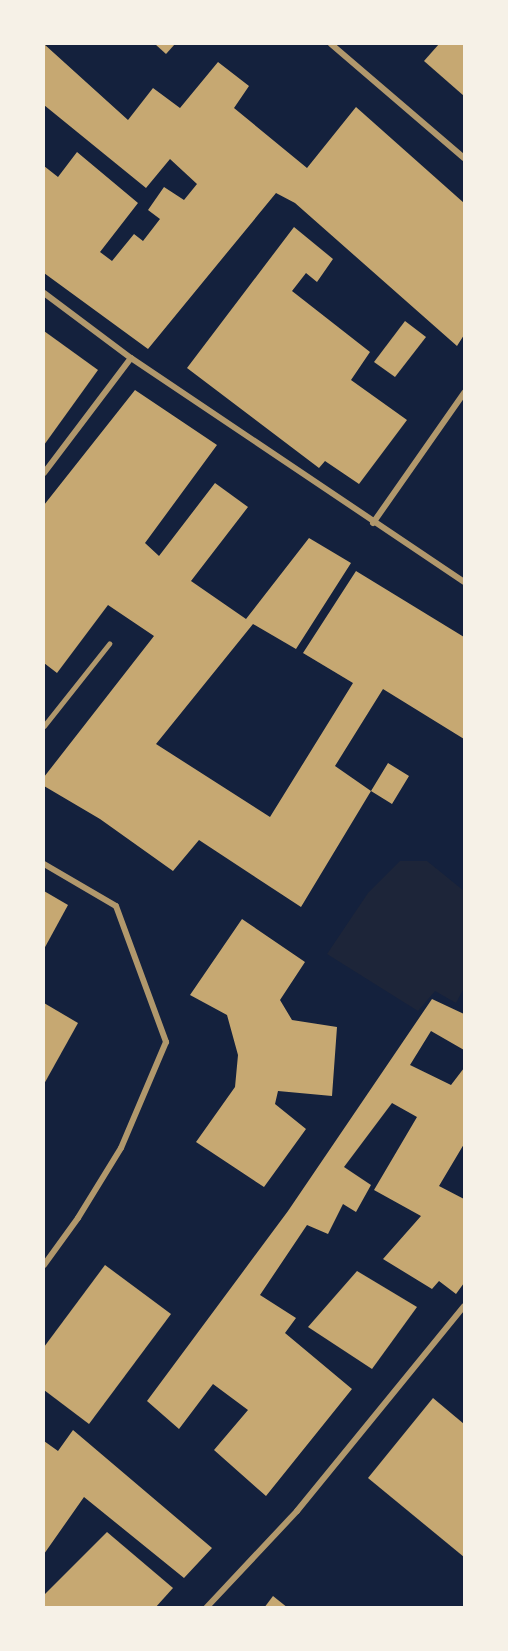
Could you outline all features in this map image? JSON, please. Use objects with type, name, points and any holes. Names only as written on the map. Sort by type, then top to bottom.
[{"type":"street","points":[[331,44],[465,158]]},
{"type":"street","points":[[44,293],[131,358],[373,523],[465,582]]},
{"type":"street","points":[[44,473],[131,358]]},
{"type":"street","points":[[373,523],[465,393]]},
{"type":"street","points":[[44,864],[116,906],[166,1042],[121,1148],[78,1218],[44,1265]]},
{"type":"street","points":[[206,1608],[297,1511],[465,1306]]},
{"type":"lane","points":[[44,726],[109,644]]},
{"type":"shaded area","points":[[400,861],[427,861],[464,891],[464,988],[456,1003],[435,991],[418,1011],[327,954],[368,893]]},
{"type":"building","points":[[44,44],[128,120],[153,88],[180,108],[218,62],[249,86],[234,108],[307,168],[356,107],[464,203],[464,335],[457,346],[295,203],[276,193],[148,349],[44,273],[44,166],[58,177],[77,152],[138,203],[100,252],[112,261],[134,234],[143,241],[160,219],[148,210],[164,187],[184,200],[197,184],[170,159],[146,188],[44,105]]},
{"type":"building","points":[[155,44],[175,44],[166,54]]},
{"type":"building","points":[[439,44],[464,44],[464,96],[424,61]]},
{"type":"building","points":[[294,227],[333,259],[317,282],[306,273],[292,291],[370,352],[351,380],[407,420],[359,484],[325,461],[319,468],[187,368]]},
{"type":"building","points":[[405,321],[426,337],[395,377],[374,362]]},
{"type":"building","points":[[44,331],[98,370],[44,445]]},
{"type":"building","points":[[135,390],[217,445],[145,543],[159,556],[215,483],[248,507],[191,581],[246,619],[309,538],[351,563],[296,649],[253,624],[156,744],[270,817],[353,683],[303,653],[356,571],[464,637],[464,739],[383,689],[335,766],[371,791],[301,907],[199,840],[173,871],[100,819],[44,786],[44,777],[154,636],[108,605],[57,673],[44,663],[44,505]]},
{"type":"building","points":[[388,763],[409,776],[392,804],[371,791]]},
{"type":"building","points":[[44,891],[68,905],[44,949]]},
{"type":"building","points":[[242,919],[305,962],[280,1000],[292,1020],[337,1027],[332,1096],[278,1091],[275,1104],[306,1129],[264,1187],[196,1142],[235,1087],[238,1055],[227,1015],[190,995]]},
{"type":"building","points":[[432,999],[464,1014],[464,1050],[431,1031],[410,1065],[451,1085],[464,1068],[464,1144],[439,1186],[464,1199],[464,1283],[456,1294],[439,1281],[432,1289],[383,1259],[421,1216],[374,1190],[417,1117],[392,1103],[344,1167],[371,1185],[356,1212],[343,1204],[328,1234],[307,1225],[260,1295],[296,1318],[285,1333],[352,1389],[266,1496],[214,1450],[248,1410],[213,1384],[179,1429],[147,1401],[288,1211]]},
{"type":"building","points":[[44,1003],[78,1023],[44,1084]]},
{"type":"building","points":[[105,1265],[171,1314],[89,1424],[44,1390],[44,1347]]},
{"type":"building","points":[[357,1271],[417,1307],[372,1369],[308,1327]]},
{"type":"building","points":[[433,1398],[464,1424],[464,1557],[368,1478]]},
{"type":"building","points":[[73,1430],[212,1548],[184,1578],[84,1497],[44,1554],[44,1441],[58,1451]]},
{"type":"building","points":[[107,1532],[173,1588],[155,1608],[44,1608],[44,1595]]},
{"type":"building","points":[[273,1596],[288,1608],[264,1608]]}]
